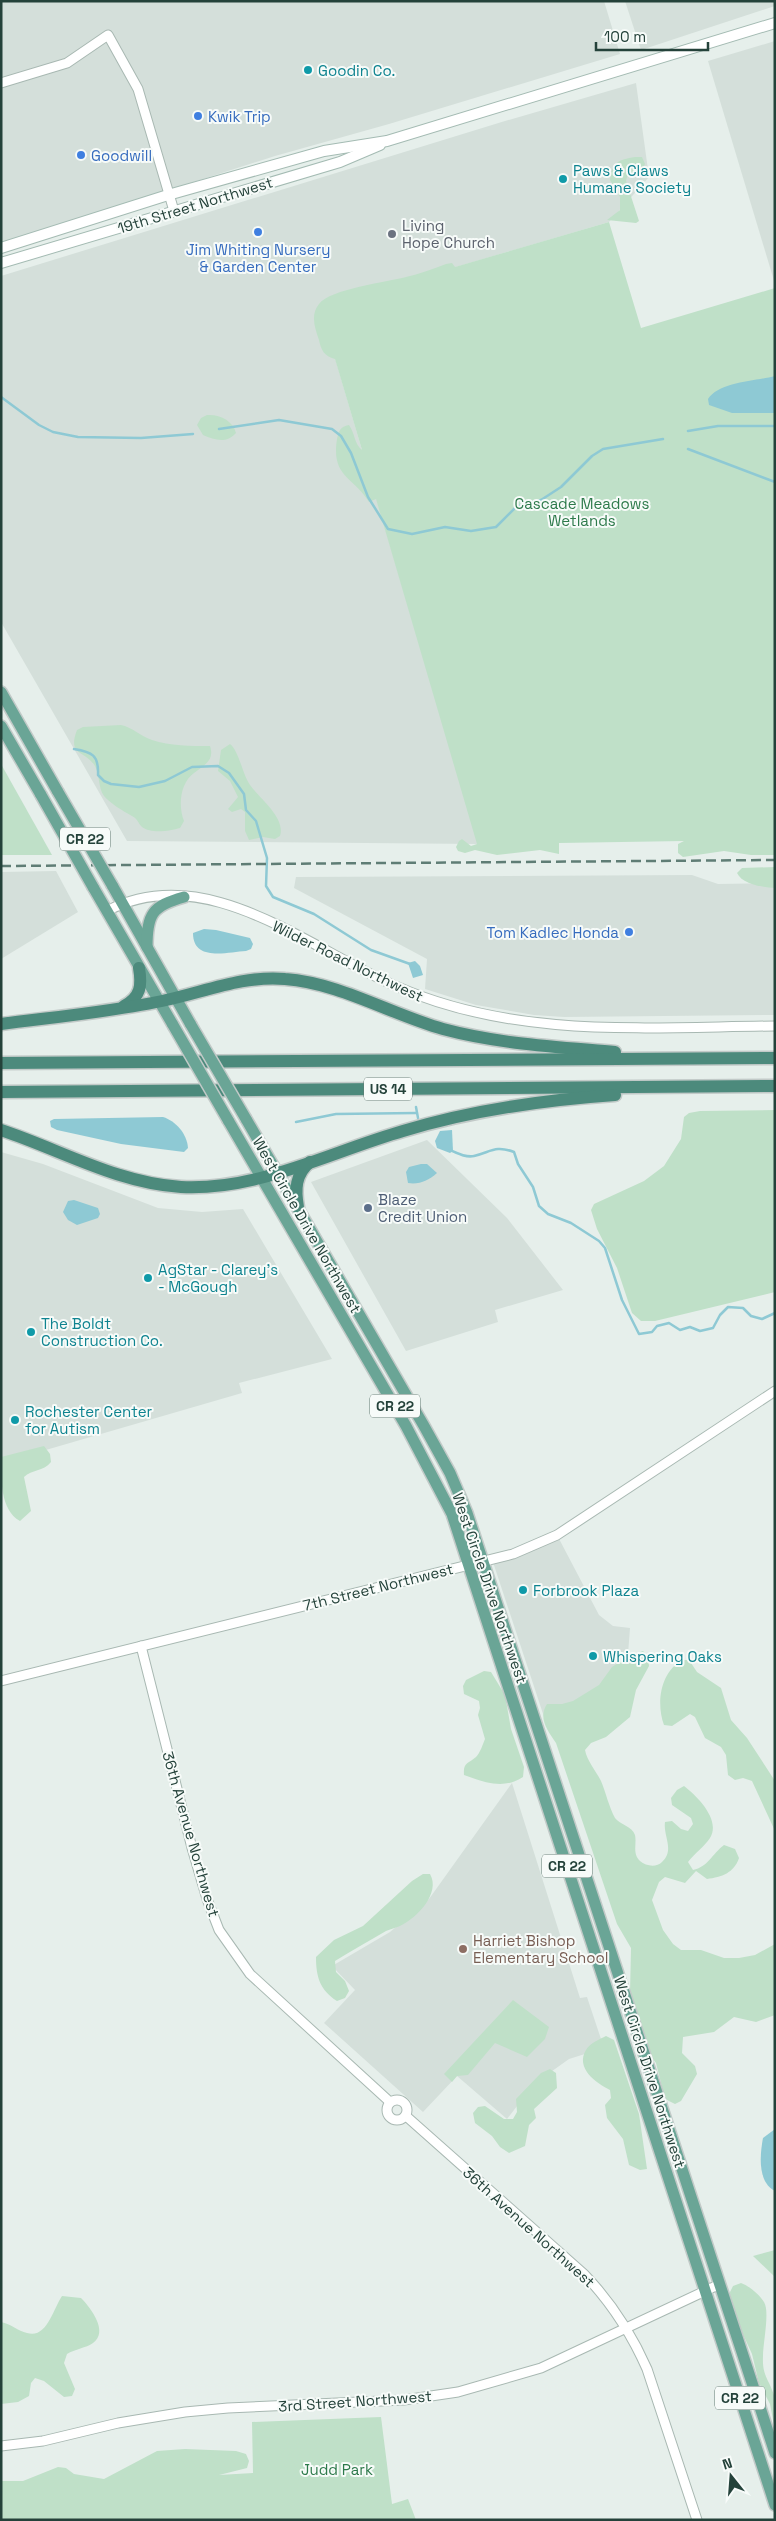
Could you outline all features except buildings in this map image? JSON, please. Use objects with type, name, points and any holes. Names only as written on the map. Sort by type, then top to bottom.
[{"type":"highway","points":[[118,1009],[131,1002],[138,995],[141,984],[140,968]]},
{"type":"highway","points":[[1,1024],[118,1009],[159,1002],[246,981],[272,978],[326,987],[418,1021],[473,1036],[529,1044],[702,1059]]},
{"type":"highway","name":"US 14","points":[[1,1063],[775,1058]]},
{"type":"highway","points":[[1,1130],[122,1176],[153,1184],[182,1187],[210,1186],[262,1178],[405,1130],[505,1108],[586,1097],[752,1086]]},
{"type":"highway","name":"US 14","points":[[1,1092],[775,1086]]},
{"type":"highway","points":[[298,1207],[295,1192],[298,1179],[302,1169],[311,1161]]},
{"type":"main road","name":"19th Street Northwest","points":[[1,263],[340,162],[387,141],[775,23]]},
{"type":"main road","name":"19th Street Northwest","points":[[1,248],[168,195],[324,151],[387,141]]},
{"type":"main road","name":"West Circle Drive Northwest","points":[[1,692],[191,1025],[438,1450],[467,1513],[775,2453]]},
{"type":"main road","name":"West Circle Drive Northwest","points":[[1,726],[106,911],[427,1464],[452,1514],[775,2506]]},
{"type":"main road","points":[[147,948],[147,928],[154,910],[164,903],[184,896]]},
{"type":"street","points":[[1,83],[67,63],[108,35],[138,89],[174,211]]},
{"type":"street","name":"Wilder Road Northwest","points":[[106,911],[122,903],[147,896],[184,896],[232,905],[398,987],[444,1004],[523,1022],[577,1027],[775,1026]]},
{"type":"street","name":"7th Street Northwest","points":[[1,1681],[513,1554],[558,1535],[775,1391]]},
{"type":"street","name":"36th Avenue Northwest","points":[[141,1646],[206,1899],[219,1930],[250,1974],[390,2102]]},
{"type":"street","name":"36th Avenue Northwest","points":[[397,2099],[404,2102],[408,2109],[406,2116],[399,2120],[391,2119],[387,2114],[390,2102],[397,2099]]},
{"type":"street","name":"36th Avenue Northwest","points":[[406,2116],[584,2274],[597,2289],[625,2330],[647,2369],[697,2520]]},
{"type":"street","name":"3rd Street Northwest","points":[[1,2446],[43,2442],[118,2423],[185,2412],[430,2397],[484,2386],[540,2368],[625,2330],[720,2284]]},
{"type":"shaded area","points":[[1,1],[604,1],[620,54],[389,124],[275,156],[1,244]]},
{"type":"shaded area","points":[[625,1],[775,1],[775,6],[641,50]]},
{"type":"shaded area","points":[[775,41],[775,284],[708,61]]},
{"type":"shaded area","points":[[636,83],[649,177],[609,222],[320,307],[478,844],[127,841],[1,622],[1,276],[505,121]]},
{"type":"shaded area","points":[[56,871],[78,912],[1,959],[1,872]]},
{"type":"shaded area","name":"Tom Kadlec Honda","points":[[692,875],[718,884],[775,883],[775,1015],[564,1017],[534,1015],[476,1005],[425,989],[427,959],[294,888],[296,877]]},
{"type":"shaded area","points":[[427,1140],[507,1218],[563,1290],[495,1310],[498,1322],[406,1351],[311,1182]]},
{"type":"shaded area","points":[[1,1152],[43,1164],[158,1208],[202,1212],[243,1209],[332,1359],[239,1383],[242,1393],[1,1463]]},
{"type":"shaded area","points":[[557,1535],[599,1615],[613,1626],[630,1628],[627,1667],[548,1729],[492,1559]]},
{"type":"shaded area","name":"Harriet Bishop Elementary School","points":[[512,1783],[580,1998],[587,1997],[604,2048],[569,2059],[534,2084],[507,2119],[457,2076],[423,2112],[324,2023],[355,1990],[332,1966],[390,1932],[429,1899]]},
{"type":"green space","points":[[642,157],[645,164],[643,168],[627,177],[626,181],[639,221],[636,223],[607,220],[620,210],[620,197],[610,180],[612,169],[620,161]]},
{"type":"green space","name":"Cascade Meadows Wetlands","points":[[609,222],[641,328],[775,288],[775,855],[751,855],[724,851],[683,857],[678,853],[678,844],[684,841],[559,843],[559,854],[540,850],[497,855],[475,850],[465,853],[458,851],[456,847],[462,839],[471,846],[477,844],[376,499],[369,502],[340,469],[337,461],[337,439],[339,431],[344,427],[349,425],[357,445],[362,450],[335,359],[324,352],[316,331],[314,317],[319,304],[325,299],[346,290],[411,276],[446,264],[452,263],[455,267]]},
{"type":"green space","points":[[207,415],[225,419],[232,425],[236,433],[224,440],[203,435],[197,425],[201,418]]},
{"type":"green space","points":[[121,725],[159,742],[210,746],[210,759],[189,777],[183,789],[181,809],[184,821],[180,828],[166,831],[150,831],[142,827],[135,818],[114,805],[104,796],[95,766],[76,749],[74,738],[77,730],[83,727]]},
{"type":"green space","points":[[230,744],[236,752],[250,785],[271,809],[279,822],[280,836],[275,839],[263,837],[249,840],[245,831],[245,812],[241,809],[232,812],[228,809],[238,797],[230,781],[218,771],[221,750]]},
{"type":"green space","points":[[1,764],[52,855],[1,855]]},
{"type":"green space","points":[[775,867],[775,888],[748,883],[737,873],[742,868]]},
{"type":"green space","points":[[775,1110],[775,1292],[655,1321],[641,1321],[632,1313],[617,1268],[597,1229],[591,1210],[594,1204],[644,1181],[664,1166],[681,1139],[684,1117],[689,1113],[700,1111]]},
{"type":"green space","points":[[44,1446],[50,1454],[51,1462],[24,1477],[31,1511],[20,1521],[13,1516],[5,1501],[1,1457]]},
{"type":"green space","points":[[643,1651],[648,1656],[649,1666],[636,1690],[630,1717],[606,1737],[591,1743],[585,1750],[601,1781],[613,1814],[617,1820],[629,1828],[635,1835],[636,1855],[640,1861],[648,1865],[657,1865],[662,1862],[668,1853],[665,1822],[672,1821],[681,1829],[688,1831],[693,1824],[691,1818],[672,1805],[671,1798],[677,1790],[684,1786],[696,1796],[706,1809],[713,1824],[710,1838],[688,1862],[693,1870],[706,1863],[724,1845],[735,1849],[739,1858],[731,1871],[718,1877],[707,1879],[696,1871],[685,1883],[665,1877],[659,1882],[652,1900],[663,1930],[673,1944],[681,1950],[701,1950],[724,1958],[755,1955],[775,1944],[775,2015],[756,2022],[734,2017],[714,2032],[683,2037],[682,2053],[695,2066],[697,2074],[681,2101],[675,2104],[665,2099],[656,2063],[649,2054],[630,1993],[631,1948],[617,1924],[556,1743],[547,1729],[543,1714],[547,1704],[562,1704],[573,1701],[599,1685],[612,1667],[629,1656]]},
{"type":"green space","points":[[683,1660],[689,1660],[697,1672],[721,1688],[731,1720],[747,1738],[775,1781],[775,1831],[752,1781],[743,1778],[735,1780],[728,1775],[726,1755],[721,1747],[705,1738],[695,1717],[690,1714],[672,1726],[664,1725],[660,1708],[662,1689],[669,1672]]},
{"type":"green space","points":[[484,1671],[491,1672],[505,1695],[511,1729],[524,1767],[523,1777],[516,1781],[493,1784],[464,1775],[465,1765],[477,1755],[485,1739],[478,1715],[479,1701],[464,1694],[463,1686],[466,1680]]},
{"type":"green space","points":[[423,1874],[430,1874],[433,1881],[430,1897],[426,1904],[407,1922],[386,1931],[335,1961],[336,1972],[345,1981],[349,1991],[345,1998],[337,2001],[331,1997],[323,1988],[318,1977],[316,1957],[334,1940],[363,1926],[412,1881]]},
{"type":"green space","points":[[513,2000],[549,2027],[545,2039],[527,2057],[495,2043],[468,2075],[457,2076],[452,2082],[444,2074]]},
{"type":"green space","points":[[606,2036],[614,2040],[639,2114],[647,2169],[640,2170],[629,2165],[623,2139],[607,2118],[605,2105],[611,2098],[610,2090],[593,2079],[583,2063],[586,2050]]},
{"type":"green space","points":[[550,2069],[556,2073],[557,2088],[534,2109],[536,2118],[529,2125],[525,2146],[509,2153],[475,2123],[473,2113],[478,2107],[485,2106],[504,2119],[513,2119],[517,2112],[516,2099],[541,2073]]},
{"type":"green space","points":[[775,2250],[775,2277],[753,2256]]},
{"type":"green space","points":[[741,2283],[757,2293],[766,2306],[763,2363],[774,2395],[775,2430],[770,2404],[759,2383],[752,2354],[731,2308],[730,2292],[733,2286]]},
{"type":"green space","points":[[62,2296],[81,2298],[97,2320],[99,2327],[99,2333],[93,2343],[67,2354],[64,2363],[75,2389],[72,2396],[64,2397],[44,2381],[35,2378],[31,2383],[29,2396],[18,2402],[1,2404],[1,2322],[27,2333],[34,2334],[40,2332],[49,2322]]},
{"type":"green space","name":"Judd Park","points":[[381,2417],[392,2504],[408,2499],[416,2520],[1,2520],[1,2481],[23,2481],[58,2467],[66,2468],[74,2474],[104,2479],[157,2451],[185,2449],[236,2451],[246,2454],[249,2461],[247,2468],[219,2475],[253,2473],[252,2422]]},
{"type":"water","points":[[775,376],[775,413],[732,413],[709,405],[708,399],[720,389],[738,383]]},
{"type":"water","points":[[204,929],[250,938],[253,944],[251,949],[246,951],[205,952],[194,942],[193,933]]},
{"type":"water","points":[[415,961],[420,966],[423,975],[413,978],[408,963]]},
{"type":"water","points":[[163,1117],[180,1129],[186,1138],[188,1148],[184,1152],[121,1144],[57,1130],[51,1127],[50,1121],[54,1119]]},
{"type":"water","points":[[452,1130],[453,1151],[450,1153],[437,1148],[435,1141],[440,1131]]},
{"type":"water","points":[[427,1164],[437,1173],[424,1181],[408,1183],[406,1172],[409,1167]]},
{"type":"water","points":[[74,1200],[98,1208],[100,1214],[98,1218],[77,1225],[68,1220],[63,1212],[68,1201]]},
{"type":"water","points":[[775,2129],[775,2191],[765,2181],[761,2167],[761,2152],[763,2138]]},
{"type":"waterway","points":[[1,397],[39,425],[53,432],[78,437],[141,438],[193,434]]},
{"type":"waterway","points":[[219,429],[279,420],[332,429],[341,436],[351,453],[368,497],[388,529],[412,534],[445,527],[471,531],[496,527],[516,507],[541,500],[561,487],[592,456],[603,449],[663,439]]},
{"type":"waterway","points":[[688,431],[718,426],[775,426]]},
{"type":"waterway","points":[[688,449],[775,482]]},
{"type":"waterway","points":[[74,749],[90,753],[96,759],[98,775],[104,781],[111,784],[139,787],[165,781],[192,767],[218,766],[229,773],[244,794],[246,810],[256,821],[267,858],[266,886],[273,897],[314,914],[371,950],[410,964]]},
{"type":"waterway","points":[[416,1107],[418,1118]]},
{"type":"waterway","points":[[296,1122],[336,1114],[416,1113]]},
{"type":"waterway","points":[[450,1150],[468,1156],[497,1149],[514,1152],[518,1164],[533,1187],[539,1206],[548,1214],[571,1223],[599,1241],[605,1248],[622,1300],[639,1334],[652,1332],[657,1326],[669,1323],[680,1330],[690,1327],[700,1331],[713,1328],[720,1315],[728,1307],[743,1308],[751,1316],[762,1319],[775,1313]]},
{"type":"railway","points":[[1,866],[775,860]]},
{"type":"place","name":"Goodin Co.","points":[[308,70]]},
{"type":"place","name":"Kwik Trip","points":[[198,116]]},
{"type":"place","name":"Goodwill","points":[[81,155]]},
{"type":"place","name":"Paws & Claws Humane Society","points":[[563,179]]},
{"type":"place","name":"Jim Whiting Nursery & Garden Center","points":[[258,232]]},
{"type":"place","name":"Living Hope Church","points":[[392,234]]},
{"type":"place","name":"Tom Kadlec Honda","points":[[629,932]]},
{"type":"place","name":"Blaze Credit Union","points":[[368,1208]]},
{"type":"place","name":"AgStar - Clarey's - McGough","points":[[148,1278]]},
{"type":"place","name":"The Boldt Construction Co.","points":[[31,1332]]},
{"type":"place","name":"Rochester Center for Autism","points":[[15,1420]]},
{"type":"place","name":"Forbrook Plaza","points":[[523,1590]]},
{"type":"place","name":"Whispering Oaks","points":[[593,1656]]},
{"type":"place","name":"Harriet Bishop Elementary School","points":[[463,1949]]}]
